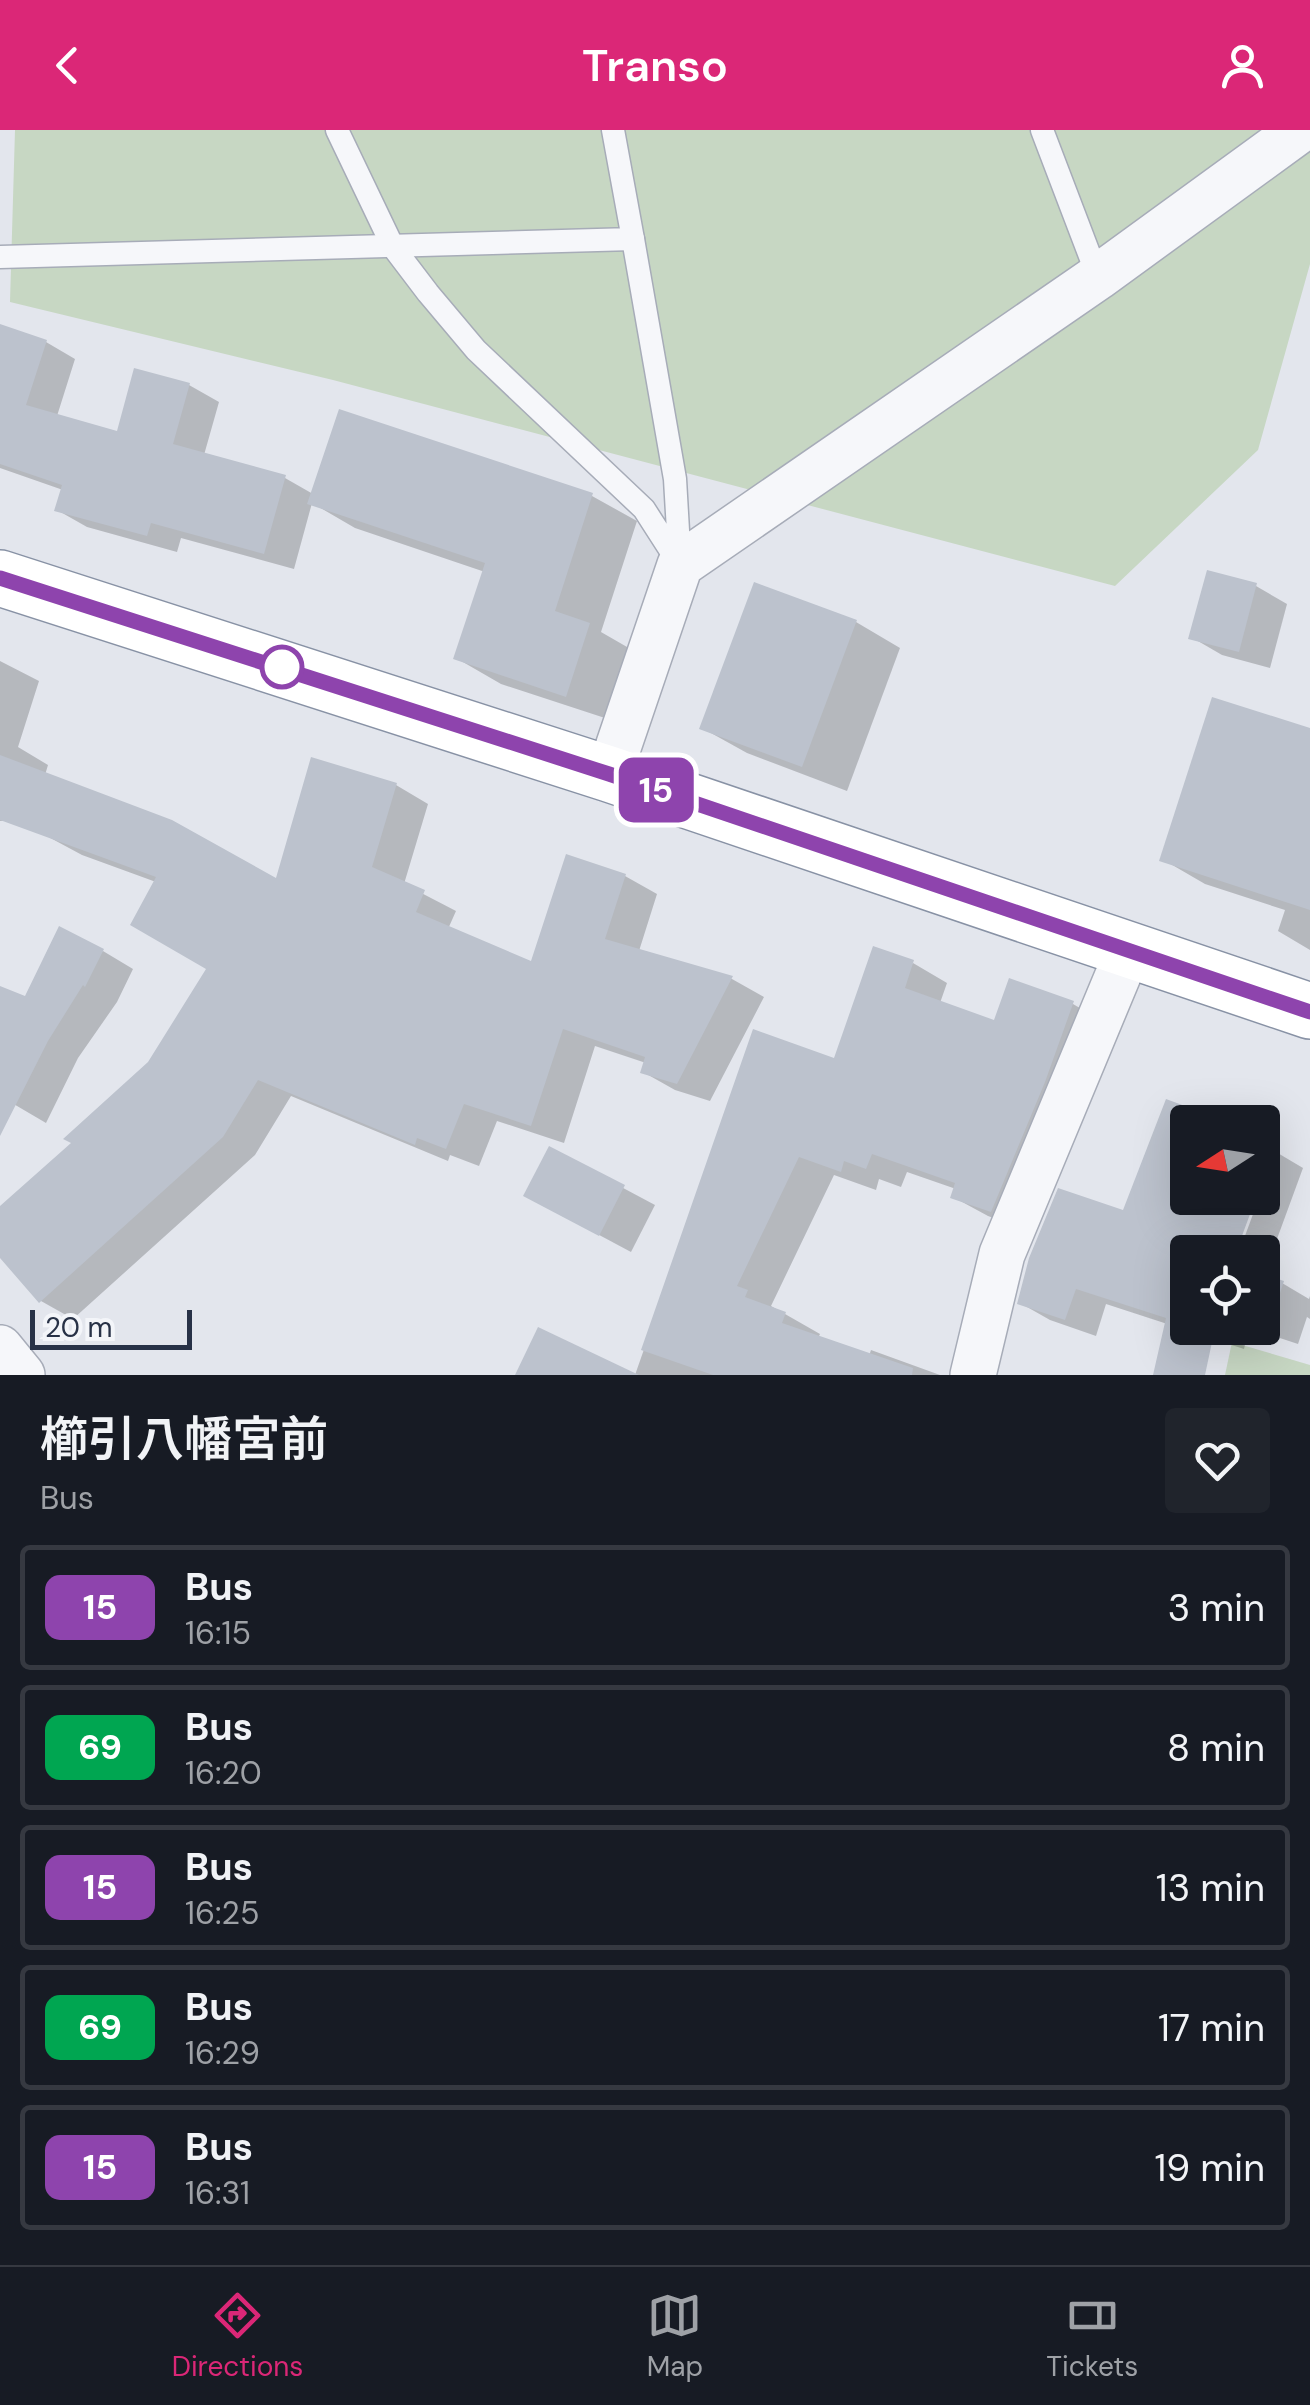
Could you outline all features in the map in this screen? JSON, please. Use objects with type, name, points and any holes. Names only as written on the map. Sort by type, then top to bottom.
[{"type":"highway","points":[[0,578],[609,774],[1310,1012]]},
{"type":"street","points":[[609,774],[680,565],[1098,277],[1300,130]]},
{"type":"street","points":[[974,1375],[1002,1254],[1128,949]]},
{"type":"street","points":[[0,1348],[22,1375]]},
{"type":"lane","points":[[337,130],[393,247],[476,350],[644,509],[680,565]]},
{"type":"lane","points":[[613,130],[676,479],[680,565]]},
{"type":"lane","points":[[1042,130],[1098,277]]},
{"type":"lane","points":[[0,257],[633,239]]},
{"type":"green space","points":[[15,130],[1310,130],[1310,264],[1258,450],[1115,586],[333,380],[10,302]]},
{"type":"green space","points":[[1231,1345],[1310,1365],[1310,1375],[1225,1375]]},
{"type":"building","points":[[0,324],[47,340],[26,405],[117,431],[134,368],[190,383],[173,444],[286,475],[264,554],[151,523],[147,536],[54,511],[62,485],[0,464]]},
{"type":"building","points":[[339,409],[593,493],[555,611],[590,623],[566,697],[453,659],[485,563],[307,504]]},
{"type":"building","points":[[1207,570],[1257,583],[1239,652],[1188,639]]},
{"type":"building","points":[[754,582],[857,620],[802,767],[699,729]]},
{"type":"building","points":[[1212,697],[1310,728],[1310,910],[1159,861]]},
{"type":"building","points":[[0,755],[172,820],[276,878],[311,757],[397,783],[372,867],[425,890],[416,912],[531,961],[566,854],[626,874],[605,939],[733,976],[677,1084],[640,1073],[645,1057],[563,1029],[531,1126],[464,1104],[446,1149],[417,1138],[415,1145],[258,1080],[223,1137],[39,1303],[0,1258],[0,1206],[71,1143],[63,1139],[148,1062],[206,969],[130,925],[156,877],[0,820]]},
{"type":"building","points":[[59,926],[104,949],[85,987],[48,1041],[0,1136],[0,986],[25,996]]},
{"type":"building","points":[[873,946],[914,960],[905,988],[994,1020],[1009,978],[1074,1001],[991,1212],[950,1198],[955,1183],[872,1154],[866,1169],[844,1161],[841,1172],[799,1157],[737,1286],[748,1290],[745,1297],[786,1312],[782,1323],[913,1368],[912,1375],[713,1375],[641,1350],[753,1029],[834,1058]]},
{"type":"building","points":[[1166,1099],[1182,1105],[1170,1105],[1170,1215],[1250,1215],[1242,1235],[1170,1235],[1170,1345],[1211,1345],[1205,1375],[1153,1375],[1166,1318],[1076,1289],[1065,1320],[1017,1304],[1029,1258],[1058,1188],[1123,1210]]},
{"type":"building","points":[[549,1146],[625,1185],[599,1236],[523,1196]]},
{"type":"building","points":[[538,1327],[639,1375],[515,1375]]},
{"type":"bus line","name":"15","points":[[0,578],[609,774],[1310,1012]]}]
